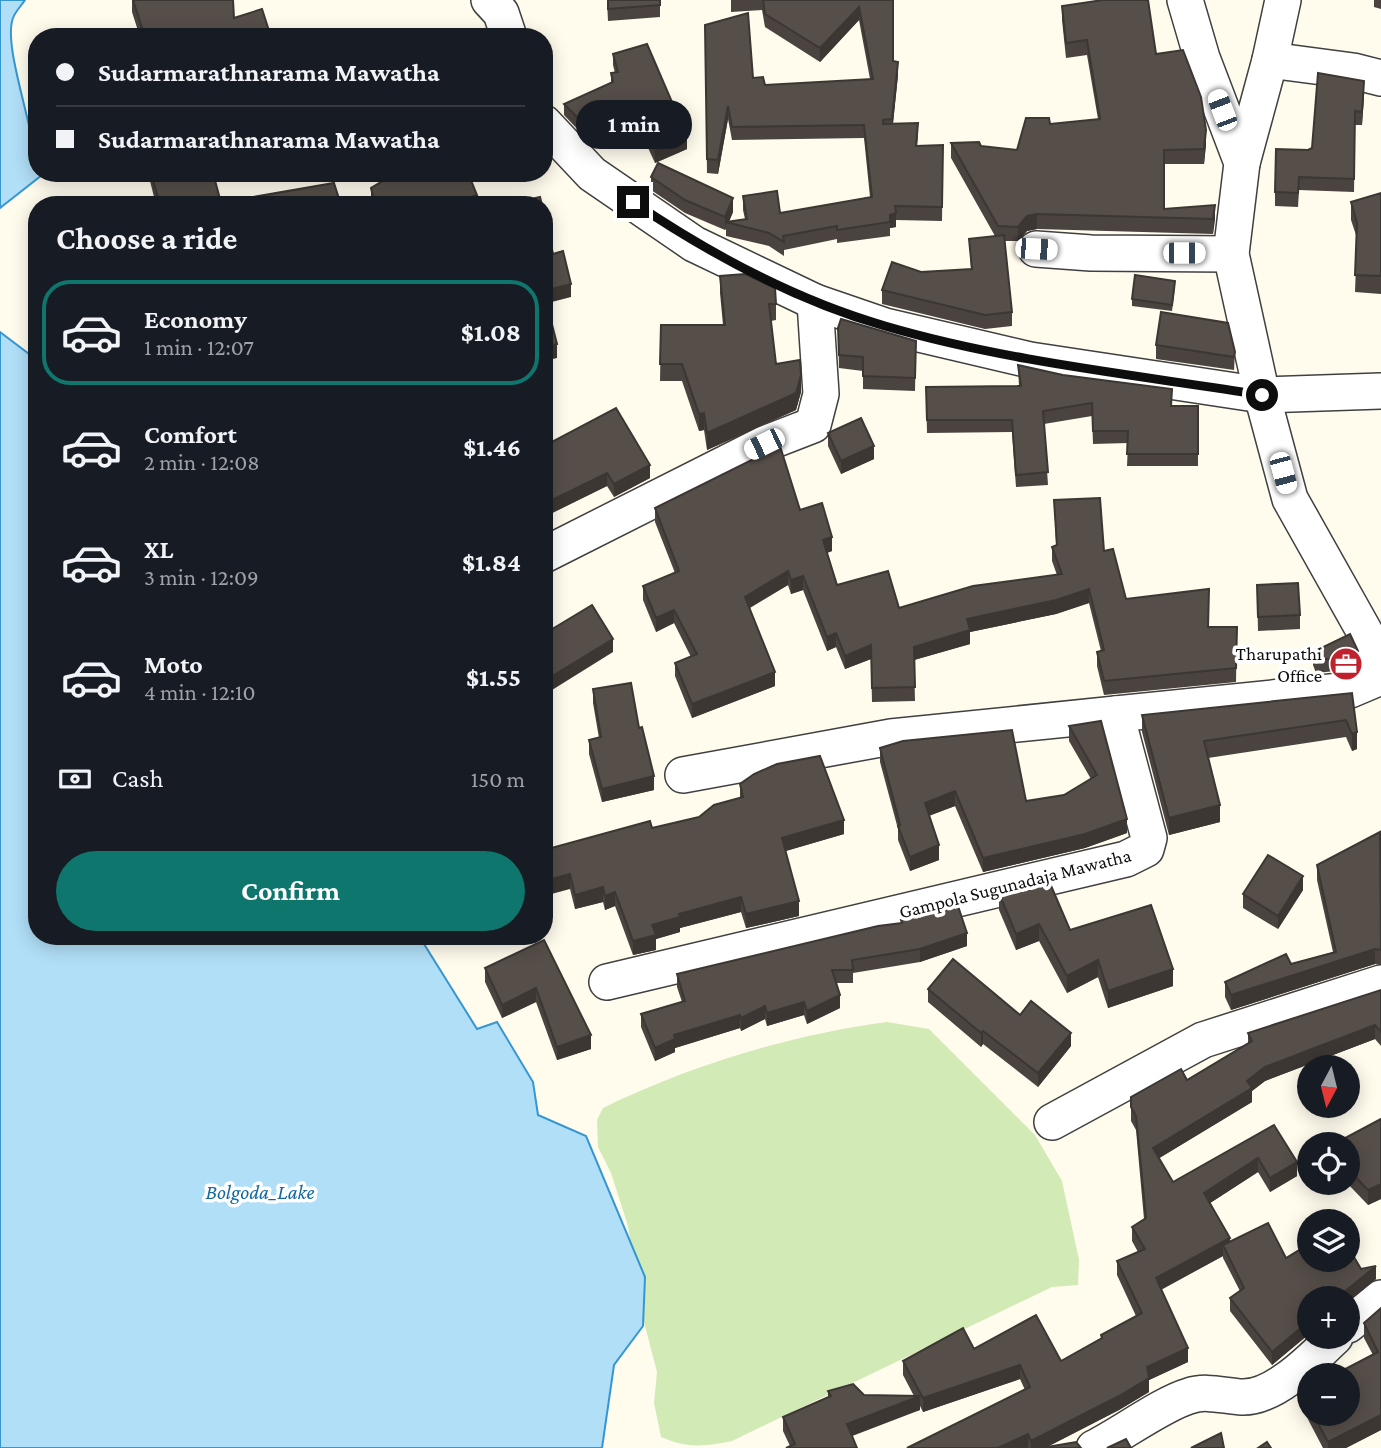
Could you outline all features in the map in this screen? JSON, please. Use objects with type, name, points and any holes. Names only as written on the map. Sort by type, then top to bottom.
[{"type":"street","points":[[489,0],[501,13],[506,28]]},
{"type":"street","points":[[1185,0],[1202,58],[1242,163]]},
{"type":"street","points":[[1283,0],[1242,163],[1231,254],[1262,395],[1290,499],[1381,661]]},
{"type":"street","points":[[1270,60],[1353,71],[1381,78]]},
{"type":"street","points":[[553,133],[592,174],[694,244],[815,302],[885,326],[1030,360],[1262,395],[1381,391]]},
{"type":"street","points":[[1036,249],[1091,253],[1231,254]]},
{"type":"street","points":[[553,550],[764,444],[813,425],[821,394],[815,302]]},
{"type":"street","points":[[683,775],[891,737],[1350,690],[1381,677]]},
{"type":"street","name":"Gampola Sugunadaja Mawatha","points":[[607,982],[1126,859],[1146,849],[1149,838],[1116,714]]},
{"type":"street","points":[[1052,1122],[1203,1040],[1381,983]]},
{"type":"street","points":[[1360,1315],[1381,1298]]},
{"type":"street","points":[[1094,1448],[1189,1396],[1211,1393],[1245,1397],[1267,1390],[1299,1371],[1322,1349]]},
{"type":"green space","points":[[887,1022],[929,1029],[1035,1135],[1062,1181],[1079,1260],[1078,1285],[1052,1287],[732,1441],[695,1445],[661,1437],[654,1403],[657,1372],[637,1295],[628,1226],[611,1173],[598,1147],[597,1120],[603,1108],[671,1078],[742,1054],[814,1035]]},
{"type":"water","points":[[0,0],[25,0],[13,18],[11,31],[12,49],[28,120],[28,182],[33,182],[0,208]]},
{"type":"water","name":"Bolgoda_Lake","points":[[0,332],[28,353],[28,945],[425,945],[477,1029],[497,1022],[533,1082],[538,1115],[586,1136],[645,1277],[643,1326],[614,1365],[602,1448],[0,1448]]},
{"type":"building","points":[[133,0],[233,0],[234,18],[262,9],[268,28],[142,28]]},
{"type":"building","points":[[608,0],[660,0],[660,5],[608,9]]},
{"type":"building","points":[[763,0],[893,0],[893,61],[898,62],[892,119],[883,120],[883,124],[918,123],[916,146],[943,145],[942,207],[895,206],[896,213],[890,215],[890,222],[837,230],[837,226],[783,236],[784,242],[769,233],[726,222],[747,219],[743,196],[777,191],[780,213],[872,197],[864,125],[732,127],[728,106],[718,160],[707,159],[705,25],[748,13],[753,78],[763,77],[765,85],[873,79],[859,7],[820,48],[765,14]]},
{"type":"building","points":[[1103,0],[1148,0],[1156,54],[1183,50],[1201,97],[1206,130],[1204,149],[1164,150],[1164,209],[1215,205],[1213,219],[1037,214],[1027,216],[1018,227],[998,226],[951,143],[979,142],[981,146],[1017,150],[1026,118],[1049,118],[1050,124],[1100,119],[1087,40],[1066,43],[1062,6]]},
{"type":"building","points":[[647,44],[687,137],[655,151],[632,102],[583,123],[564,104],[613,82],[611,73],[618,72],[613,54]]},
{"type":"building","points":[[1318,73],[1364,81],[1362,112],[1355,111],[1354,179],[1299,177],[1298,193],[1275,192],[1276,149],[1312,148]]},
{"type":"building","points":[[658,163],[733,198],[725,217],[685,200],[651,177]]},
{"type":"building","points":[[154,182],[215,182],[219,196],[157,196]]},
{"type":"building","points":[[381,182],[472,182],[477,195],[373,196],[371,188]]},
{"type":"building","points":[[334,183],[338,196],[259,196]]},
{"type":"building","points":[[1381,193],[1381,276],[1355,275],[1357,223],[1351,202]]},
{"type":"building","points":[[1004,235],[1012,312],[985,315],[882,290],[892,262],[921,272],[972,269],[969,239]]},
{"type":"building","points":[[563,251],[571,284],[553,289],[553,254]]},
{"type":"building","points":[[745,274],[775,288],[776,304],[769,304],[776,364],[800,360],[801,375],[796,393],[707,433],[704,413],[699,414],[682,364],[660,364],[661,325],[725,325],[720,276]]},
{"type":"building","points":[[1135,275],[1175,281],[1172,305],[1132,299]]},
{"type":"building","points":[[1161,312],[1228,323],[1234,357],[1156,345]]},
{"type":"building","points":[[841,319],[916,341],[915,378],[863,376],[863,357],[839,355],[838,328]]},
{"type":"building","points":[[553,328],[557,344],[553,345]]},
{"type":"building","points":[[1018,365],[1063,375],[1172,389],[1171,406],[1198,406],[1198,454],[1127,454],[1128,431],[1093,431],[1092,403],[1043,411],[1048,472],[1016,475],[1012,420],[927,420],[926,387],[1021,386]]},
{"type":"building","points":[[616,408],[650,465],[614,484],[607,473],[553,500],[553,441]]},
{"type":"building","points":[[861,418],[874,446],[841,461],[828,433]]},
{"type":"building","points":[[780,446],[800,510],[822,503],[832,537],[823,540],[837,585],[888,571],[899,608],[973,586],[1062,574],[1052,547],[1057,545],[1054,500],[1100,498],[1104,551],[1113,549],[1126,599],[1209,589],[1208,627],[1237,627],[1236,668],[1104,681],[1097,652],[1104,650],[1089,589],[1056,600],[967,619],[970,630],[914,647],[915,687],[872,688],[871,645],[845,656],[836,633],[827,637],[803,576],[791,580],[788,571],[745,597],[775,672],[692,704],[675,663],[697,654],[674,610],[656,618],[643,586],[679,571],[655,508]]},
{"type":"building","points":[[1298,583],[1300,615],[1258,617],[1257,585]]},
{"type":"building","points":[[592,605],[613,639],[553,676],[553,629]]},
{"type":"building","points":[[1350,634],[1358,651],[1345,657],[1316,660],[1313,652]]},
{"type":"building","points":[[631,683],[639,728],[642,727],[654,776],[602,789],[589,740],[601,737],[593,689]]},
{"type":"building","points":[[1352,693],[1357,732],[1352,734],[1346,720],[1204,741],[1220,805],[1169,818],[1142,715]]},
{"type":"building","points":[[1101,721],[1127,819],[1085,834],[983,858],[955,791],[925,803],[939,845],[910,857],[898,826],[900,825],[880,748],[903,741],[1012,730],[1026,801],[1064,795],[1097,775],[1069,726]]},
{"type":"building","points":[[820,756],[844,820],[782,838],[799,901],[746,914],[741,897],[679,914],[680,917],[652,925],[656,935],[633,941],[615,892],[605,896],[603,887],[575,895],[570,874],[553,879],[553,848],[650,821],[652,828],[699,817],[714,805],[743,797],[740,784],[754,774],[777,764]]},
{"type":"building","points":[[1380,832],[1381,950],[1375,949],[1231,995],[1225,982],[1286,954],[1291,964],[1336,952],[1317,865]]},
{"type":"building","points":[[1268,855],[1303,876],[1278,916],[1243,894]]},
{"type":"building","points":[[1049,881],[1070,930],[1151,905],[1173,969],[1108,991],[1098,960],[1067,976],[1039,924],[1016,934],[999,893]]},
{"type":"building","points":[[958,906],[967,933],[920,949],[852,960],[853,970],[832,970],[840,995],[807,1011],[804,1002],[767,1013],[765,1006],[741,1018],[740,1015],[674,1035],[675,1039],[655,1048],[641,1014],[685,1001],[677,974],[878,926],[902,923],[901,920]]},
{"type":"building","points":[[533,945],[546,945],[591,1035],[557,1047],[536,988],[502,1005],[485,968]]},
{"type":"building","points":[[953,959],[1020,1015],[1031,1001],[1071,1033],[1038,1073],[983,1031],[981,1033],[928,989]]},
{"type":"building","points":[[1381,990],[1381,1032],[1375,1025],[1265,1067],[1247,1081],[1252,1088],[1153,1148],[1173,1182],[1274,1125],[1297,1162],[1270,1178],[1258,1158],[1204,1193],[1230,1238],[1156,1278],[1188,1348],[1147,1367],[1149,1378],[1119,1396],[1031,1441],[1028,1434],[998,1448],[907,1448],[1030,1387],[1020,1365],[923,1398],[903,1361],[963,1328],[974,1349],[1036,1315],[1061,1361],[1142,1313],[1117,1261],[1145,1249],[1132,1227],[1146,1218],[1136,1116],[1131,1107],[1131,1097],[1181,1069],[1187,1080],[1252,1041],[1248,1033]]},
{"type":"building","points":[[1381,1119],[1381,1184],[1368,1190],[1360,1182],[1360,1132],[1357,1132]]},
{"type":"building","points":[[1268,1223],[1286,1258],[1297,1251],[1297,1272],[1360,1272],[1360,1267],[1376,1266],[1352,1286],[1297,1286],[1297,1331],[1272,1352],[1230,1298],[1244,1288],[1223,1245]]},
{"type":"building","points":[[1381,1308],[1381,1415],[1360,1426],[1360,1363],[1357,1363],[1378,1352],[1364,1323]]},
{"type":"building","points":[[853,1384],[864,1395],[920,1396],[847,1424],[857,1448],[786,1448],[795,1444],[783,1417],[831,1396],[828,1391]]},
{"type":"building","points":[[1319,1426],[1359,1426],[1328,1442]]},
{"type":"building","points":[[1221,1433],[1224,1448],[1191,1448]]},
{"type":"building","points":[[1126,1439],[1131,1448],[1107,1448]]},
{"type":"building","points":[[1076,1442],[1081,1448],[1041,1448]]},
{"type":"building","points":[[1267,1442],[1271,1448],[1258,1448]]},
{"type":"place","name":"Tharupathi Office","points":[[1346,664]]},
{"type":"route","points":[[633,202],[694,244],[815,302],[885,326],[1030,360],[1262,395]]}]
